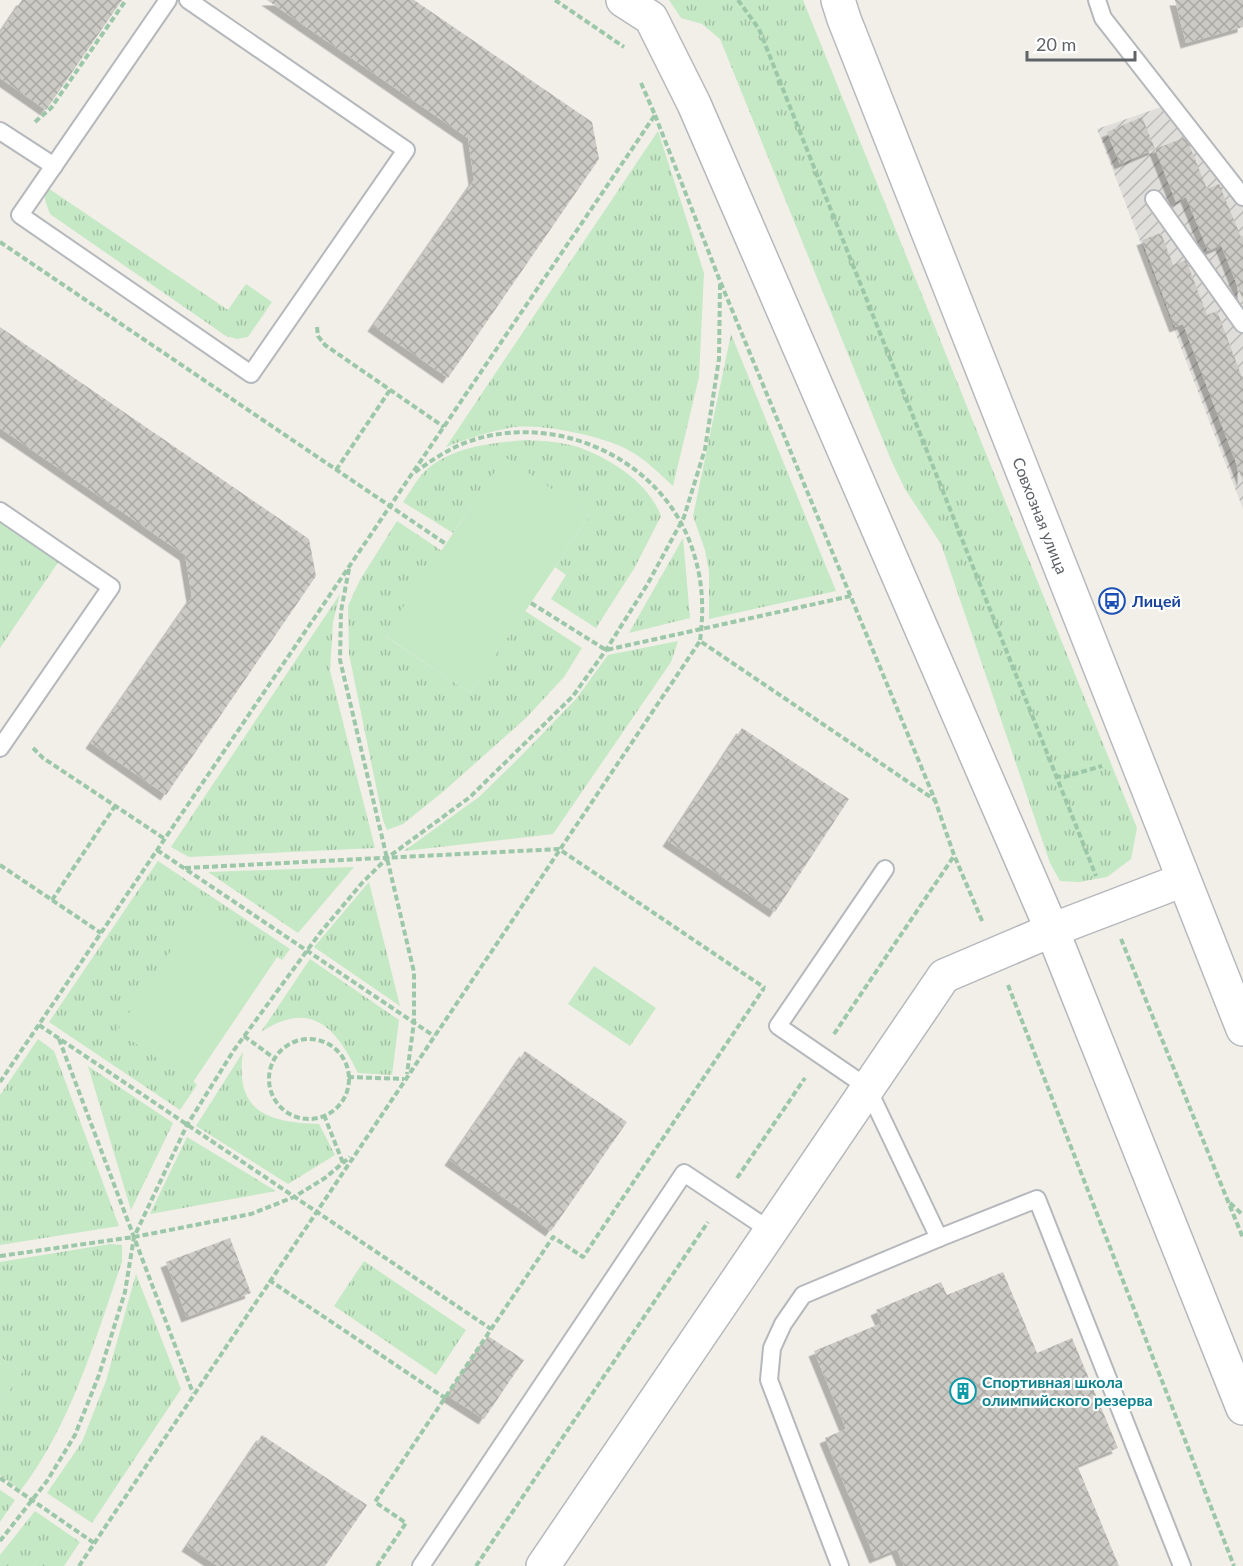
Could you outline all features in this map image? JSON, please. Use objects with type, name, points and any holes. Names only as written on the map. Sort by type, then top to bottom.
[{"type":"street","points":[[623,0],[651,18],[694,104],[1052,930],[1243,1408]]},
{"type":"street","name":"Совхозная улица","points":[[838,0],[1243,1029]]},
{"type":"street","points":[[543,1566],[944,976],[1052,930],[1183,880]]},
{"type":"lane","points":[[168,0],[20,215],[251,374],[406,150],[188,0]]},
{"type":"lane","points":[[1096,0],[1103,18],[1243,197]]},
{"type":"lane","points":[[0,131],[54,166]]},
{"type":"lane","points":[[1154,199],[1243,324]]},
{"type":"lane","points":[[1233,308],[1243,335]]},
{"type":"lane","points":[[0,511],[111,587],[0,748]]},
{"type":"lane","points":[[885,869],[778,1026],[867,1087],[939,1238]]},
{"type":"lane","points":[[421,1566],[684,1173],[771,1230]]},
{"type":"lane","points":[[840,1566],[769,1380],[772,1348],[783,1324],[803,1295],[1037,1199],[1182,1566]]},
{"type":"path","points":[[28,124],[38,121],[51,108],[126,0]]},
{"type":"path","points":[[555,0],[626,48]]},
{"type":"path","points":[[738,0],[759,29],[1243,1238]]},
{"type":"path","points":[[640,82],[935,800],[954,855],[995,953],[1234,1566]]},
{"type":"path","points":[[0,1082],[655,115]]},
{"type":"path","points":[[0,242],[446,544]]},
{"type":"path","points":[[0,1540],[33,1501],[75,1435],[95,1385],[125,1292],[134,1237],[187,1125],[244,1036],[307,950],[362,883],[387,858],[470,797],[573,696],[606,650],[647,585],[681,523],[705,449],[719,359],[720,281]]},
{"type":"path","points":[[318,321],[318,336],[325,345],[444,427]]},
{"type":"path","points":[[336,470],[390,390]]},
{"type":"path","points":[[79,1566],[700,641],[703,610],[701,580],[693,549],[681,523],[663,496],[633,468],[616,456],[588,443],[558,435],[527,432],[496,434],[438,456],[413,474]]},
{"type":"path","points":[[350,566],[341,611],[340,660],[414,972],[414,1022],[406,1077]]},
{"type":"path","points":[[531,603],[606,650],[851,596]]},
{"type":"path","points":[[700,641],[935,800]]},
{"type":"path","points":[[33,747],[43,758],[165,839]]},
{"type":"path","points":[[52,900],[115,806]]},
{"type":"path","points":[[185,868],[559,849],[792,1006]]},
{"type":"path","points":[[157,850],[434,1036]]},
{"type":"path","points":[[0,865],[101,933]]},
{"type":"path","points":[[377,1566],[406,1523],[375,1502],[553,1237],[583,1257],[764,987]]},
{"type":"path","points":[[39,1025],[491,1329]]},
{"type":"path","points":[[244,1036],[274,1058]]},
{"type":"path","points":[[59,1038],[194,1393]]},
{"type":"path","points":[[307,1039],[326,1043],[341,1055],[348,1077],[347,1092],[337,1108],[320,1118],[300,1119],[284,1111],[272,1095],[268,1076],[274,1058],[288,1044],[307,1039]]},
{"type":"path","points":[[348,1077],[406,1077]]},
{"type":"path","points":[[324,1115],[343,1163]]},
{"type":"path","points":[[0,1256],[134,1237],[251,1214],[294,1197],[325,1178],[355,1153]]},
{"type":"path","points":[[1228,1200],[1243,1215]]},
{"type":"path","points":[[269,1280],[445,1398]]},
{"type":"path","points":[[0,1478],[94,1543]]},
{"type":"shaded area","points":[[1173,103],[1243,207],[1243,509],[1097,129]]},
{"type":"green space","points":[[669,0],[803,0],[1137,828],[1131,859],[1107,877],[1079,882],[1060,881],[1050,863],[941,544],[905,489],[891,460],[720,39],[702,24],[681,18]]},
{"type":"green space","points":[[658,131],[704,273],[699,377],[673,486],[647,463],[619,445],[571,432],[536,427],[509,428],[446,447]]},
{"type":"green space","points":[[45,186],[228,310],[246,284],[272,302],[248,337],[237,339],[226,336],[50,214],[45,200]]},
{"type":"green space","points":[[731,334],[836,591],[709,619],[709,572],[705,550],[693,516]]},
{"type":"green space","points":[[527,440],[572,445],[603,458],[638,482],[661,516],[635,567],[596,628],[551,599],[566,575],[555,567],[590,515],[505,458],[453,533],[403,502],[425,471],[448,456],[473,447]]},
{"type":"green space","points":[[505,457],[590,515],[470,693],[384,635]]},
{"type":"green space","points":[[0,521],[59,561],[0,648]]},
{"type":"green space","points":[[397,521],[442,551],[385,636],[470,693],[525,611],[582,648],[564,677],[527,717],[444,791],[403,824],[387,830],[349,654],[348,606],[360,580]]},
{"type":"green space","points":[[683,538],[690,618],[629,633]]},
{"type":"green space","points":[[340,594],[333,622],[330,671],[375,848],[189,857],[171,847]]},
{"type":"green space","points":[[678,641],[671,662],[553,834],[404,851],[479,797],[576,699],[608,655]]},
{"type":"green space","points":[[158,861],[290,949],[282,960],[277,957],[193,1081],[197,1085],[180,1110],[49,1022]]},
{"type":"green space","points":[[354,867],[298,933],[208,872]]},
{"type":"green space","points":[[369,882],[400,1006],[314,947]]},
{"type":"green space","points":[[201,906],[277,957],[193,1082],[117,1031]]},
{"type":"green space","points":[[310,959],[399,1020],[392,1075],[358,1073],[341,1043],[331,1032],[320,1023],[308,1019],[295,1018],[279,1022],[261,1032]]},
{"type":"green space","points":[[594,966],[656,1008],[630,1046],[568,1004]]},
{"type":"green space","points":[[38,1039],[54,1051],[119,1226],[0,1245],[0,1095]]},
{"type":"green space","points":[[243,1052],[244,1089],[250,1101],[259,1110],[271,1116],[301,1123],[319,1124],[335,1155],[288,1184],[196,1126]]},
{"type":"green space","points":[[88,1066],[173,1123],[131,1210]]},
{"type":"green space","points":[[187,1137],[276,1191],[150,1214]]},
{"type":"green space","points":[[110,1244],[122,1245],[122,1262],[92,1350],[54,1437],[21,1490],[0,1475],[0,1404],[22,1372],[0,1357],[0,1262]]},
{"type":"green space","points":[[364,1261],[466,1330],[436,1375],[334,1306]]},
{"type":"green space","points":[[136,1274],[181,1389],[92,1523],[47,1493],[82,1442],[106,1381]]},
{"type":"green space","points":[[0,1357],[22,1372],[0,1404]]},
{"type":"green space","points":[[0,1490],[15,1500],[0,1522]]},
{"type":"green space","points":[[35,1511],[80,1542],[64,1566],[0,1566],[0,1555]]},
{"type":"building","points":[[22,0],[122,0],[46,110],[0,78],[0,33]]},
{"type":"building","points":[[267,0],[414,0],[592,122],[599,159],[448,378],[373,326],[474,180],[468,138]]},
{"type":"building","points":[[1175,0],[1243,0],[1243,27],[1186,43]]},
{"type":"building","points":[[1142,117],[1155,149],[1120,164],[1107,132]]},
{"type":"building","points":[[1186,137],[1207,189],[1219,184],[1241,237],[1243,236],[1243,300],[1221,245],[1208,251],[1186,197],[1176,202],[1155,149]]},
{"type":"building","points":[[1161,233],[1173,265],[1186,260],[1207,315],[1217,311],[1243,380],[1243,481],[1183,324],[1175,327],[1142,240]]},
{"type":"building","points":[[0,327],[309,539],[316,576],[166,795],[91,743],[192,597],[185,555],[0,428]]},
{"type":"building","points":[[742,728],[849,799],[775,912],[668,841]]},
{"type":"building","points":[[525,1051],[627,1122],[551,1231],[450,1160]]},
{"type":"building","points":[[230,1238],[251,1293],[187,1317],[166,1262]]},
{"type":"building","name":"Спортивная школа олимпийского резерва","points":[[1003,1272],[1037,1353],[1072,1338],[1118,1448],[1077,1465],[1119,1566],[904,1566],[897,1549],[875,1558],[825,1438],[846,1429],[814,1351],[882,1323],[876,1310],[941,1282],[947,1295]]},
{"type":"building","points":[[488,1336],[524,1360],[484,1419],[448,1396]]},
{"type":"building","points":[[262,1435],[367,1505],[325,1566],[218,1566],[187,1546]]},
{"type":"place","name":"Лицей","points":[[1112,601]]},
{"type":"place","name":"Спортивная школа олимпийского резерва","points":[[963,1391]]}]
